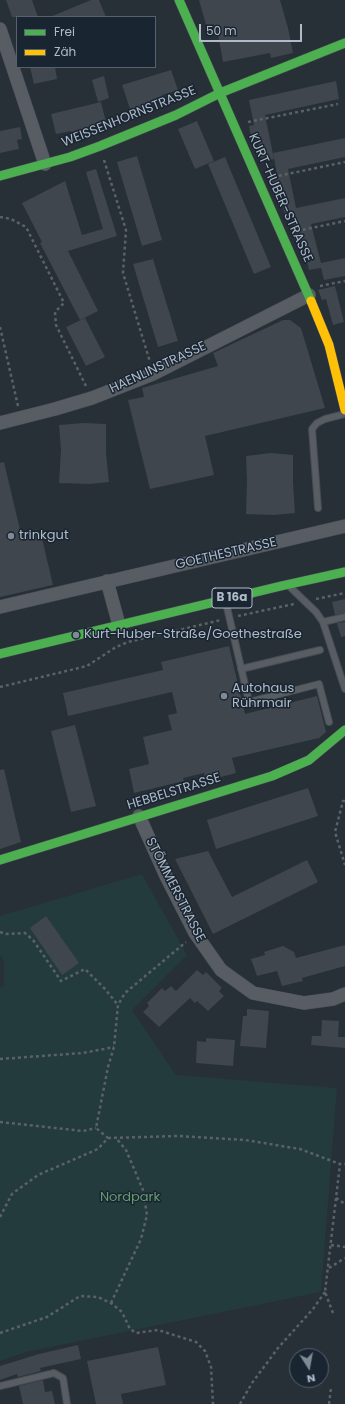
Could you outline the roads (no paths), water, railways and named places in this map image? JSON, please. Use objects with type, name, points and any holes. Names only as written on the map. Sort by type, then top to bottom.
[{"type":"street","name":"KURT-HUBER-STRASSE","points":[[179,0],[236,128],[282,237],[308,293],[329,345],[345,410]]},
{"type":"street","points":[[0,29],[45,164]]},
{"type":"street","name":"WEISSENHORNSTRASSE","points":[[0,176],[45,164],[100,146],[176,115],[220,93],[345,44]]},
{"type":"street","name":"HAENLINSTRASSE","points":[[0,423],[92,398],[153,374],[308,293]]},
{"type":"street","name":"GOETHESTRASSE","points":[[0,607],[345,526]]},
{"type":"street","name":"B 16a","points":[[0,654],[345,572]]},
{"type":"street","points":[[107,581],[119,625]]},
{"type":"street","name":"HEBBELSTRASSE","points":[[0,860],[272,776],[309,760],[345,730]]},
{"type":"street","name":"STÖMMERSTRASSE","points":[[139,816],[166,876],[196,934],[221,970],[253,992],[304,1003],[333,999],[345,994]]},
{"type":"lane","points":[[318,508],[312,428],[317,423],[325,419],[345,414]]},
{"type":"lane","points":[[287,585],[306,601],[323,622],[344,685]]},
{"type":"lane","points":[[225,600],[249,702],[320,684],[329,722]]},
{"type":"lane","points":[[323,622],[345,617]]},
{"type":"lane","points":[[241,669],[320,650]]},
{"type":"lane","points":[[0,1386],[54,1374],[62,1378],[67,1404]]},
{"type":"place","name":"trinkgut","points":[[11,536]]},
{"type":"place","name":"Kurt-Huber-Straße/Goethestraße","points":[[76,635]]},
{"type":"place","name":"Autohaus Rührmair","points":[[224,696]]},
{"type":"park label","name":"Nordpark","points":[[130,1198]]}]
